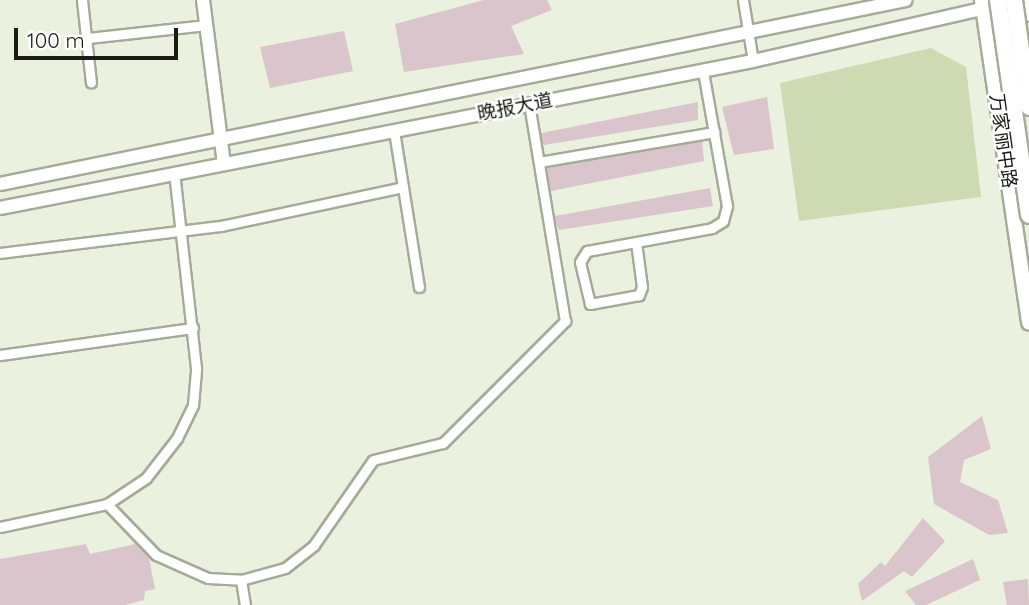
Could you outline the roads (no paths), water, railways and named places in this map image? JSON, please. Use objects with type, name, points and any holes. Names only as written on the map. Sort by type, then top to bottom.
[{"type":"highway","points":[[1014,0],[1029,107]]},
{"type":"highway","points":[[988,3],[1029,215]]},
{"type":"main road","points":[[203,0],[224,164]]},
{"type":"main road","name":"晚报大道","points":[[0,184],[906,0]]},
{"type":"main road","points":[[1028,0],[1029,14]]},
{"type":"main road","name":"晚报大道","points":[[0,208],[754,61],[988,3],[1028,0]]},
{"type":"main road","name":"万家丽中路","points":[[988,3],[1029,323]]},
{"type":"street","points":[[82,0],[91,83]]},
{"type":"street","points":[[743,0],[754,61]]},
{"type":"street","points":[[88,38],[206,25]]},
{"type":"street","points":[[635,242],[642,287],[639,295],[590,304],[585,296],[581,257],[587,251],[635,242],[712,228],[723,221],[727,206],[703,71]]},
{"type":"street","points":[[107,504],[156,555],[208,578],[241,580],[285,568],[300,558],[344,507],[373,460],[443,443],[519,362],[561,327],[565,313],[529,104]]},
{"type":"street","points":[[394,131],[419,288]]},
{"type":"street","points":[[539,162],[714,132]]},
{"type":"street","points":[[0,527],[107,504],[146,478],[177,438],[193,405],[193,328],[174,173]]},
{"type":"street","points":[[0,253],[183,232],[403,187]]},
{"type":"street","points":[[0,355],[193,328]]},
{"type":"street","points":[[241,580],[245,605]]}]
